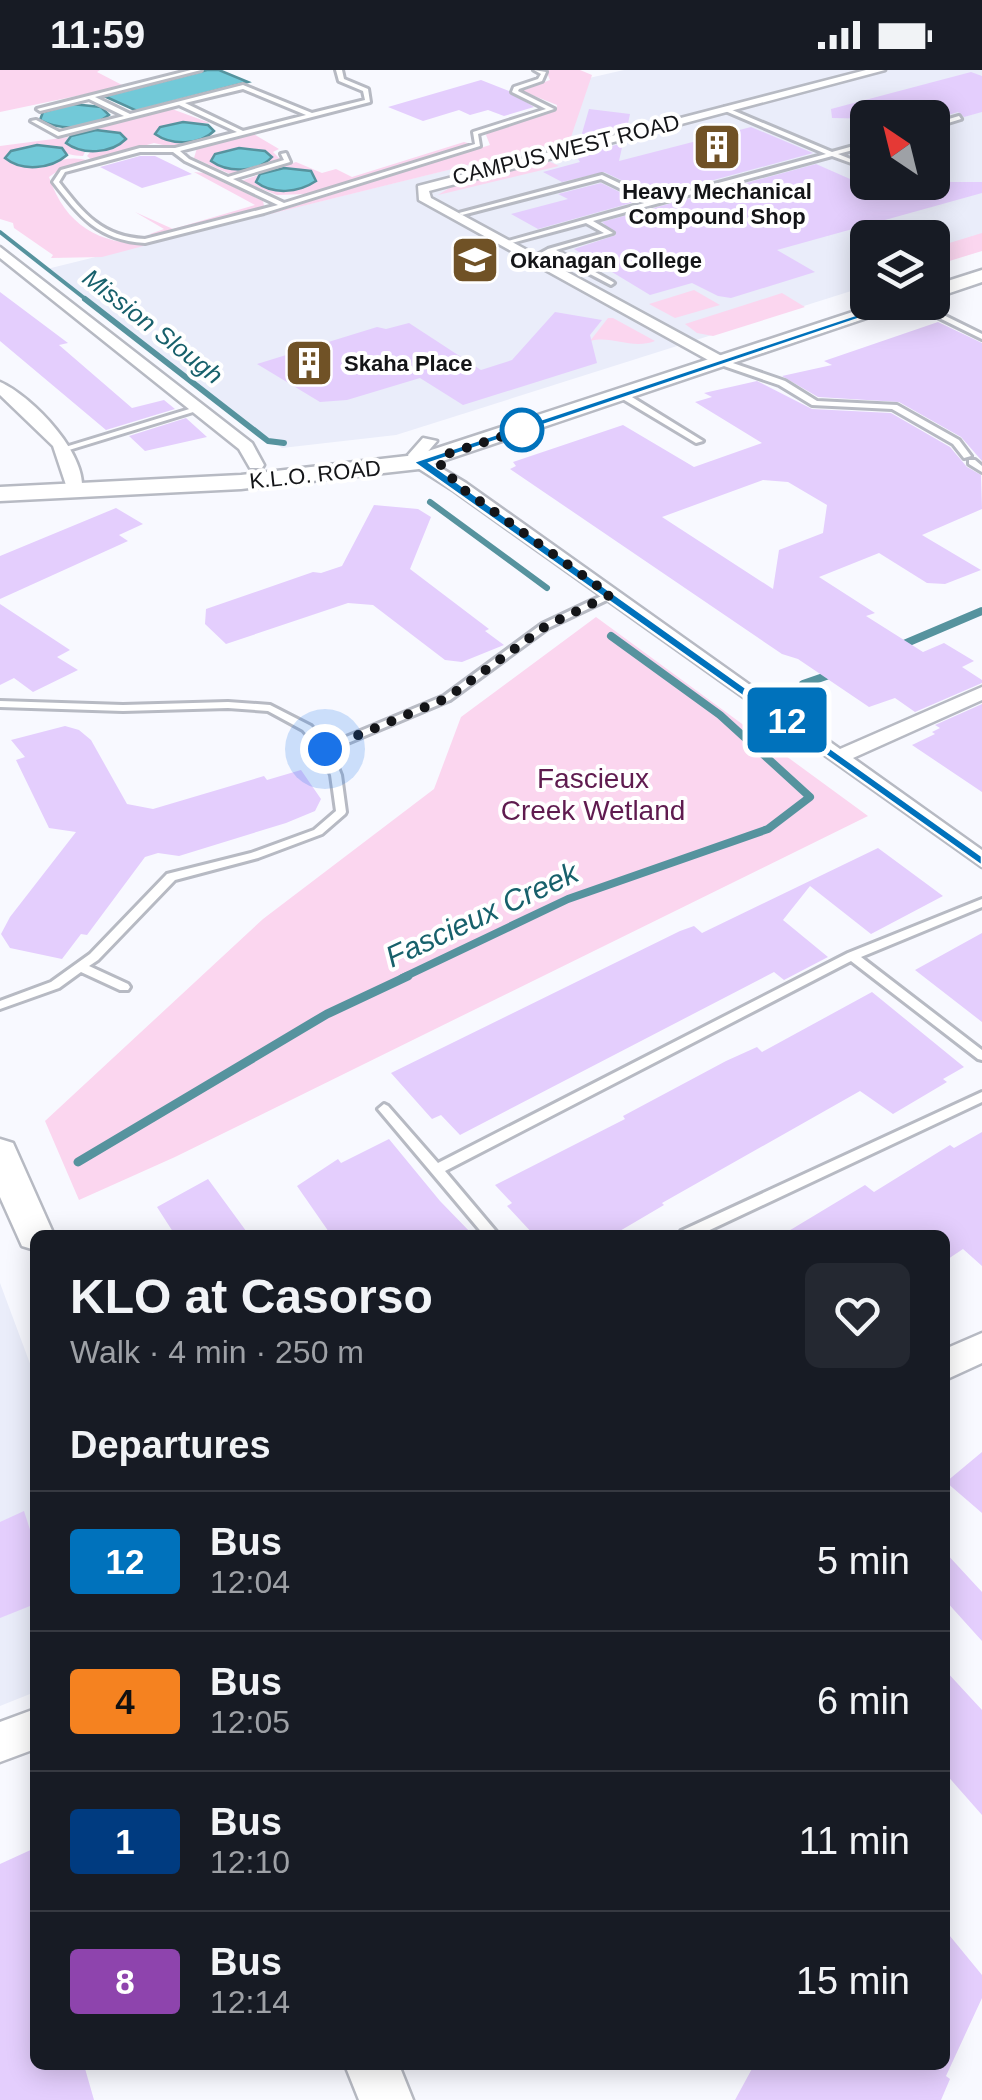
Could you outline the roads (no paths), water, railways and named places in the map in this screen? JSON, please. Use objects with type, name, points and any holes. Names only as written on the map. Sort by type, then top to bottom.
[{"type":"main road","points":[[950,269],[982,259]]},
{"type":"main road","points":[[950,287],[982,276]]},
{"type":"main road","name":"K.L.O. ROAD","points":[[0,494],[251,456],[430,453],[701,351],[850,302]]},
{"type":"main road","name":"K.L.O. ROAD","points":[[0,478],[241,482],[430,453],[624,396],[852,320]]},
{"type":"main road","points":[[0,1153],[33,1230]]},
{"type":"main road","points":[[374,2070],[386,2100]]},
{"type":"street","name":"CAMPUS WEST ROAD","points":[[724,362],[425,200],[422,189],[879,70]]},
{"type":"street","points":[[0,251],[199,409],[251,456]]},
{"type":"street","points":[[0,387],[66,448],[75,482]]},
{"type":"street","points":[[430,453],[460,487],[982,860]]},
{"type":"street","points":[[839,756],[982,693]]},
{"type":"street","points":[[950,1363],[982,1347]]},
{"type":"street","points":[[0,1742],[30,1731]]},
{"type":"lane","points":[[40,109],[198,70]]},
{"type":"lane","points":[[339,70],[341,80],[366,90],[368,101],[175,150],[140,150],[71,168],[56,178],[89,224],[126,241],[146,241],[283,206],[472,147],[480,142],[475,133],[551,109],[515,92],[516,88],[540,80],[544,73],[537,70]]},
{"type":"lane","points":[[34,121],[58,134],[243,87],[312,116]]},
{"type":"lane","points":[[90,97],[130,116]]},
{"type":"lane","points":[[180,103],[241,132]]},
{"type":"lane","points":[[725,109],[850,162]]},
{"type":"lane","points":[[950,121],[959,118]]},
{"type":"lane","points":[[504,243],[850,149]]},
{"type":"lane","points":[[175,150],[187,160],[283,206]]},
{"type":"lane","points":[[227,179],[288,160],[284,154]]},
{"type":"lane","points":[[462,213],[602,177],[654,202]]},
{"type":"lane","points":[[534,259],[550,250],[610,233],[586,220]]},
{"type":"lane","points":[[550,250],[611,282]]},
{"type":"lane","points":[[946,320],[982,337]]},
{"type":"lane","points":[[724,362],[782,383],[815,403],[894,408],[956,442],[982,470]]},
{"type":"lane","points":[[624,396],[699,441]]},
{"type":"lane","points":[[66,448],[199,409]]},
{"type":"lane","points":[[325,749],[447,698],[546,626],[610,595]]},
{"type":"lane","points":[[0,704],[124,708],[228,704],[270,708],[308,728],[325,749],[336,775],[341,812],[318,832],[254,856],[171,877],[80,967],[55,985],[0,1004]]},
{"type":"lane","points":[[436,1170],[852,956],[982,903]]},
{"type":"lane","points":[[852,956],[982,1056]]},
{"type":"lane","points":[[80,967],[124,987]]},
{"type":"lane","points":[[697,1230],[982,1097]]},
{"type":"lane","points":[[384,1109],[488,1230]]},
{"type":"water","points":[[219,70],[248,82],[137,111],[104,96]]},
{"type":"water","points":[[72,104],[101,107],[109,115],[93,124],[75,127],[40,120],[43,112]]},
{"type":"water","points":[[183,122],[208,125],[214,131],[186,142],[169,141],[155,134],[160,127]]},
{"type":"water","points":[[96,130],[120,133],[126,139],[113,148],[96,151],[80,150],[66,143],[71,136]]},
{"type":"water","points":[[37,145],[62,148],[67,155],[36,167],[5,158],[11,151]]},
{"type":"water","points":[[239,148],[265,151],[272,157],[259,166],[242,170],[211,161],[215,154]]},
{"type":"water","points":[[284,168],[311,171],[316,181],[286,191],[256,182],[260,174]]},
{"type":"waterway","name":"Mission Slough","points":[[0,232],[88,301]]},
{"type":"waterway","name":"Mission Slough","points":[[85,299],[268,441],[284,443]]},
{"type":"waterway","name":"Mission Slough","points":[[430,502],[547,588]]},
{"type":"waterway","name":"Fascieux Creek","points":[[897,647],[982,611]]},
{"type":"waterway","name":"Fascieux Creek","points":[[402,978],[568,899],[768,829],[810,797],[720,715],[611,636]]},
{"type":"waterway","name":"Fascieux Creek","points":[[803,684],[832,674]]},
{"type":"waterway","name":"Fascieux Creek","points":[[78,1162],[327,1014],[408,976]]},
{"type":"place","name":"Heavy Mechanical Compound Shop","points":[[717,147]]},
{"type":"place","name":"Okanagan College","points":[[475,260]]},
{"type":"place","name":"Skaha Place","points":[[309,363]]},
{"type":"park label","name":"Fascieux Creek Wetland","points":[[593,794]]}]
